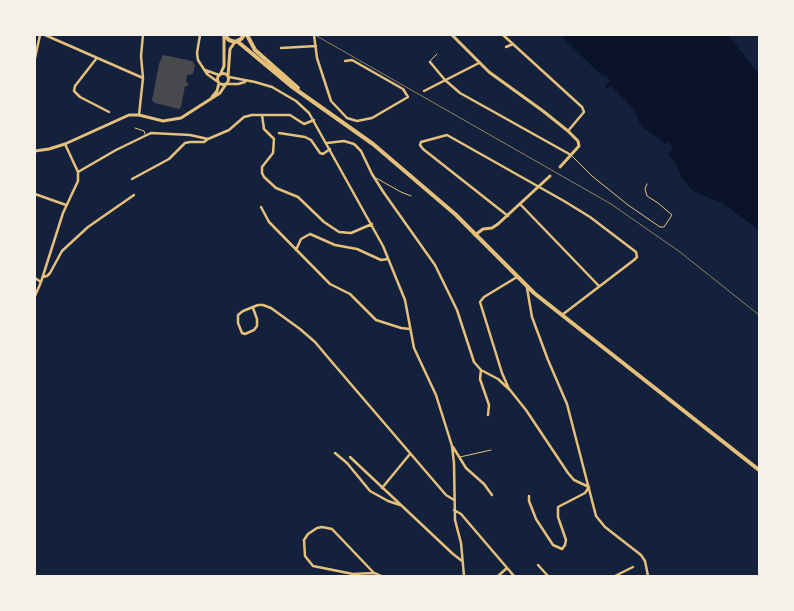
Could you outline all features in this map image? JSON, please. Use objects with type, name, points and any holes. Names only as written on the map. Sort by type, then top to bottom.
[{"type":"main road","points":[[224,35],[229,40],[236,42],[291,86],[373,144],[455,214],[527,288],[759,470]]},
{"type":"main road","points":[[210,100],[217,91],[225,62],[224,35]]},
{"type":"main road","points":[[35,152],[65,144],[124,116],[139,115],[163,121],[176,120],[185,116],[220,93],[229,77],[230,49],[245,35],[256,50],[303,93]]},
{"type":"main road","points":[[452,35],[479,63],[568,131],[579,143],[579,146],[560,166]]},
{"type":"main road","points":[[220,75],[224,73],[229,77]]},
{"type":"main road","points":[[219,82],[226,84]]},
{"type":"main road","points":[[475,235],[483,229],[492,228],[508,216],[550,176]]},
{"type":"street","points":[[35,58],[40,35]]},
{"type":"street","points":[[45,35],[143,78]]},
{"type":"street","points":[[139,115],[143,78],[141,56],[143,35]]},
{"type":"street","points":[[200,35],[197,56],[207,74],[219,82]]},
{"type":"street","points":[[314,35],[330,101],[347,118],[356,121],[376,116],[408,97],[403,89],[352,60],[345,61]]},
{"type":"street","points":[[456,39],[460,35]]},
{"type":"street","points":[[503,35],[582,107],[584,112],[568,131]]},
{"type":"street","points":[[506,47],[513,44]]},
{"type":"street","points":[[281,48],[316,46]]},
{"type":"street","points":[[96,58],[75,86],[74,92],[108,112]]},
{"type":"street","points":[[430,62],[445,80],[468,98],[571,155]]},
{"type":"street","points":[[424,91],[479,63]]},
{"type":"street","points":[[204,69],[220,75]]},
{"type":"street","points":[[229,77],[265,85],[301,104],[314,120],[372,224],[403,292],[416,353],[436,395],[452,446],[454,510],[464,576]]},
{"type":"street","points":[[226,84],[238,84],[247,81]]},
{"type":"street","points":[[262,115],[264,129],[274,139],[273,153],[264,163],[262,173],[276,188],[298,197],[324,222],[340,232],[351,233],[372,224]]},
{"type":"street","points":[[132,180],[169,159],[185,144],[204,142],[229,130],[244,117],[290,115],[304,124],[314,120]]},
{"type":"street","points":[[78,172],[154,132],[184,134],[208,139]]},
{"type":"street","points":[[279,133],[305,136],[311,140],[320,153],[330,149]]},
{"type":"street","points":[[508,216],[422,149],[420,144],[423,140],[447,135],[539,186],[590,217],[637,254],[634,260],[561,316]]},
{"type":"street","points":[[327,143],[344,141],[358,148],[363,154],[374,177],[435,266],[457,310],[472,356],[481,370],[498,378],[510,390],[526,410],[568,473],[574,480],[589,487]]},
{"type":"street","points":[[35,296],[66,205],[78,182],[78,172],[65,144]]},
{"type":"street","points":[[35,194],[66,205]]},
{"type":"street","points":[[43,277],[50,273],[62,251],[88,226],[134,195]]},
{"type":"street","points":[[520,204],[600,286]]},
{"type":"street","points":[[261,207],[269,222],[326,280],[350,294],[376,320],[402,328],[410,328]]},
{"type":"street","points":[[296,250],[301,239],[310,234],[335,245],[357,250],[381,260],[388,259]]},
{"type":"street","points":[[510,390],[502,372],[480,302],[484,297],[517,277]]},
{"type":"street","points":[[35,278],[41,282]]},
{"type":"street","points":[[527,288],[532,317],[550,365],[564,395],[595,512],[600,522],[641,555],[645,561],[648,576]]},
{"type":"street","points":[[253,308],[257,319],[257,326],[254,330],[245,334],[242,333],[238,323],[238,315],[243,311],[253,308],[263,305],[309,336],[446,495],[454,500]]},
{"type":"street","points":[[481,370],[480,379],[489,406],[488,415]]},
{"type":"street","points":[[452,446],[466,468],[484,484],[492,495]]},
{"type":"street","points":[[334,453],[346,463],[370,491],[400,505]]},
{"type":"street","points":[[382,488],[410,454]]},
{"type":"street","points":[[350,457],[462,561]]},
{"type":"street","points":[[530,496],[529,501],[536,519],[553,545],[557,548],[562,548],[566,540],[558,517],[558,507],[585,493],[589,487]]},
{"type":"street","points":[[454,510],[461,514],[514,576]]},
{"type":"street","points":[[374,572],[352,574],[313,566],[305,556],[304,540],[308,534],[317,528],[332,529],[374,572],[381,576]]},
{"type":"street","points":[[538,565],[548,576]]},
{"type":"street","points":[[615,576],[633,567]]},
{"type":"street","points":[[498,576],[507,568]]},
{"type":"lane","points":[[430,62],[437,54]]},
{"type":"lane","points":[[135,128],[144,131],[146,135]]},
{"type":"lane","points":[[571,155],[592,176],[628,205],[660,227],[664,227],[672,215],[647,196],[645,189],[648,184]]},
{"type":"lane","points":[[374,177],[411,196]]},
{"type":"lane","points":[[459,457],[491,450]]},
{"type":"water","points":[[560,35],[728,35],[759,74],[759,230],[722,203],[695,192],[689,187],[669,155],[673,147],[669,142],[665,144],[645,129],[640,124],[635,111],[627,102],[611,86],[607,89],[605,86],[610,80],[605,75],[603,77]]},
{"type":"building","points":[[163,55],[192,61],[195,65],[193,74],[187,75],[186,82],[188,86],[185,86],[179,109],[152,101],[159,64]]},
{"type":"railway","points":[[315,35],[611,204],[680,252],[759,315]]}]
